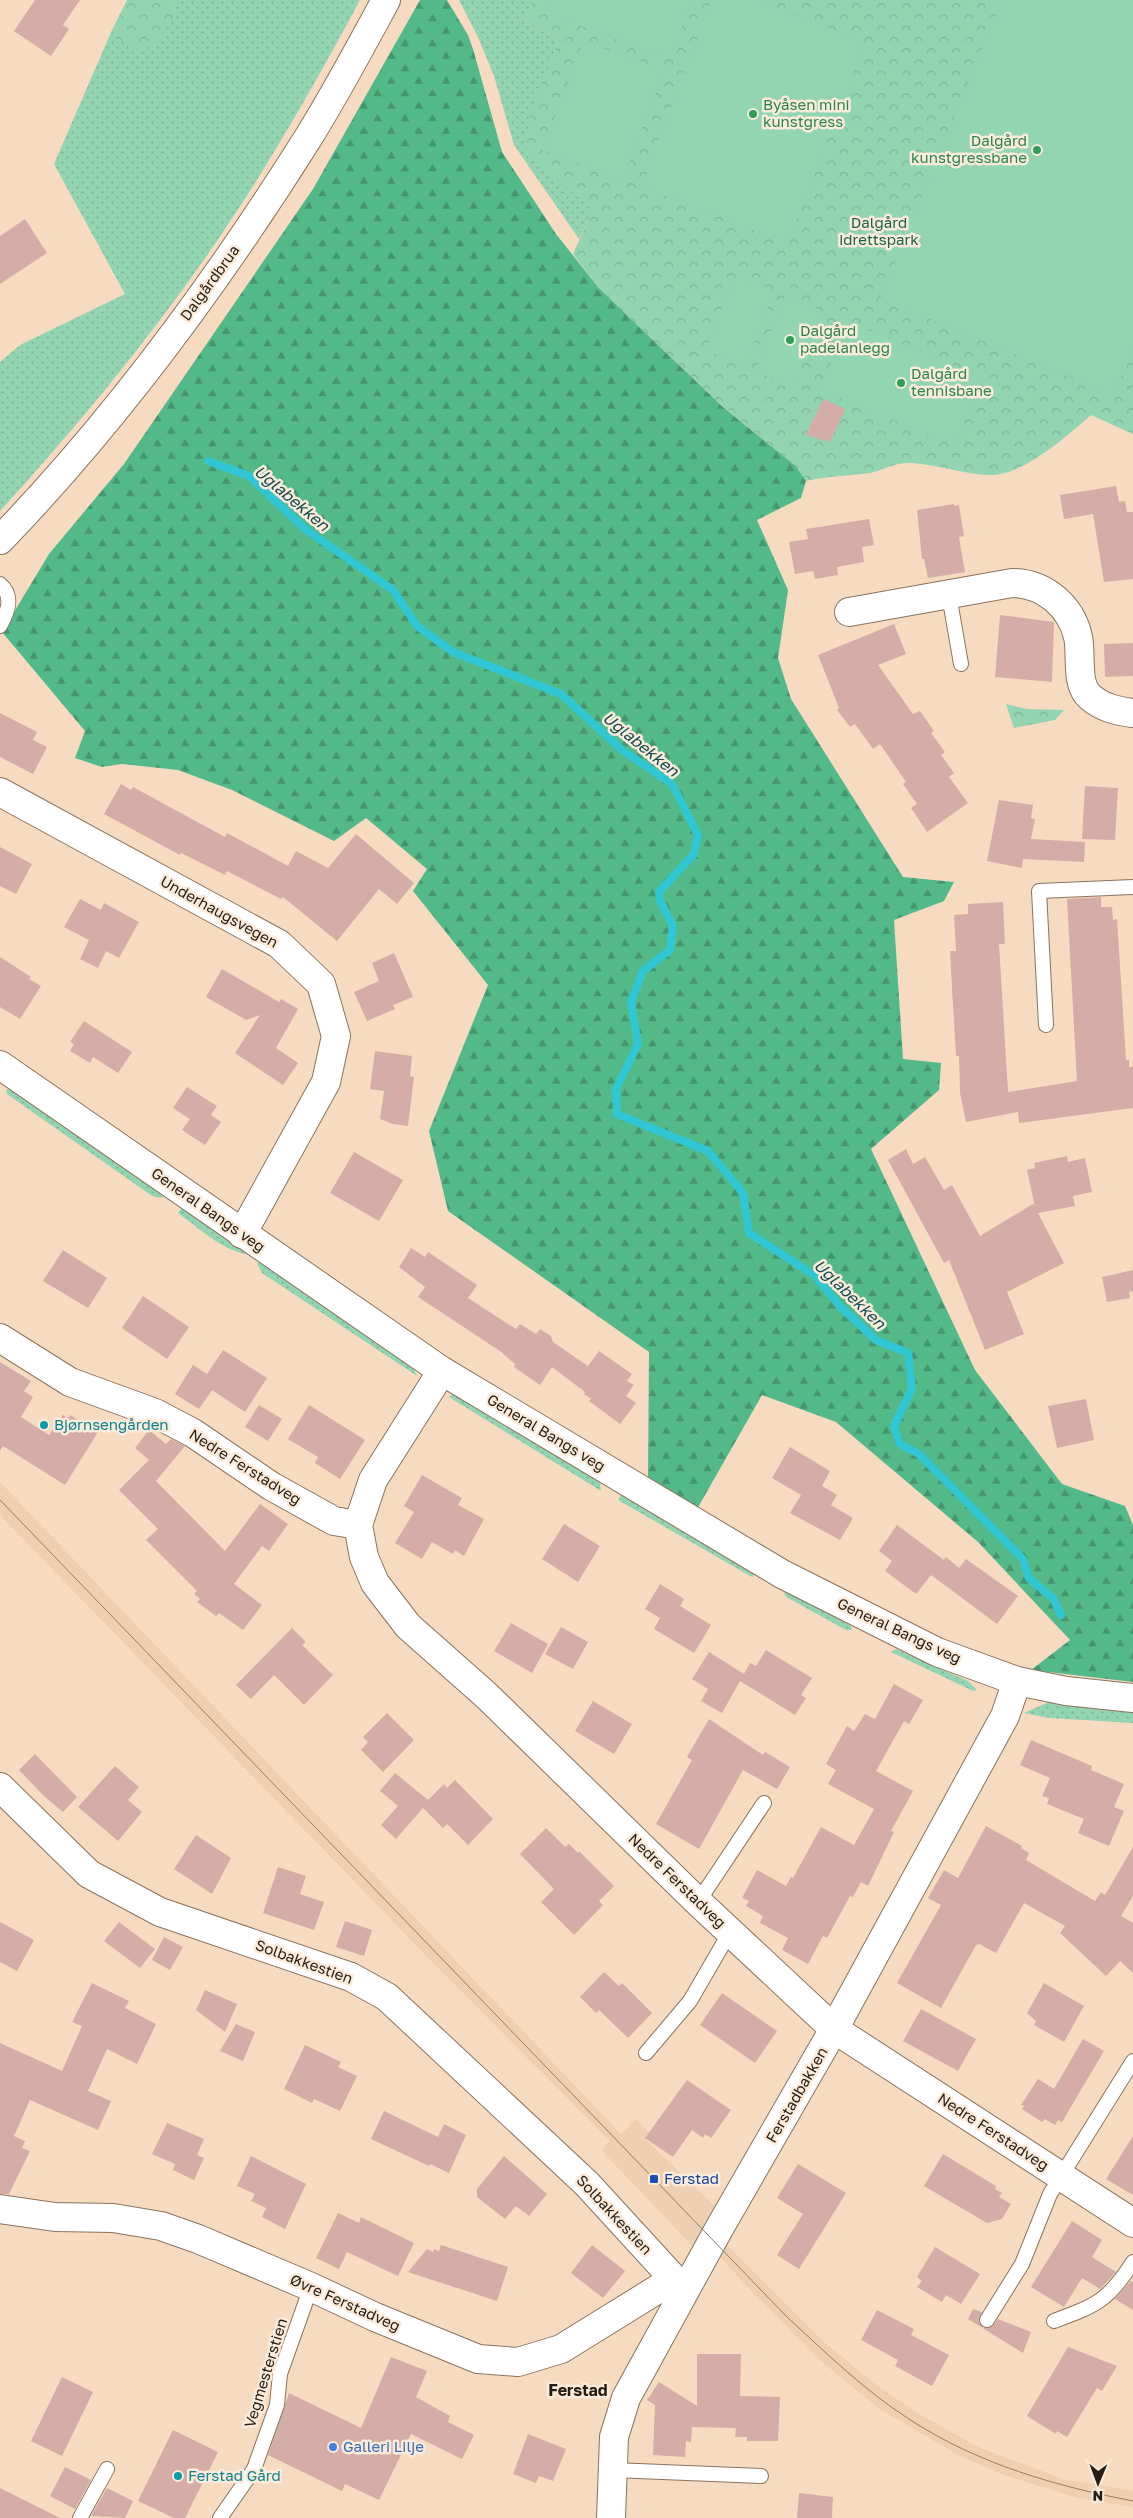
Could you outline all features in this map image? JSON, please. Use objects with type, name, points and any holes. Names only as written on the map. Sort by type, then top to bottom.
[{"type":"street","name":"Dalgårdbrua","points":[[0,540],[37,502],[139,381],[225,265],[308,137],[386,0]]},
{"type":"street","points":[[849,612],[1012,583],[1026,583],[1040,588],[1057,600],[1072,619],[1078,638],[1080,674],[1089,696],[1111,710],[1133,713]]},
{"type":"street","name":"Underhaugsvegen","points":[[0,792],[279,944],[321,984],[336,1036],[326,1082],[242,1234]]},
{"type":"street","name":"General Bangs veg","points":[[2,1071],[442,1371],[782,1574],[937,1652],[1017,1681],[1066,1691],[1133,1698]]},
{"type":"street","name":"Nedre Ferstadveg","points":[[0,1338],[70,1382],[155,1413],[193,1432],[271,1486],[334,1521],[358,1525]]},
{"type":"street","name":"Nedre Ferstadveg","points":[[442,1371],[373,1480],[358,1525],[364,1557],[375,1583],[408,1626],[487,1696],[698,1902],[834,2030],[1133,2223]]},
{"type":"street","name":"Ferstadbakken","points":[[612,2518],[614,2437],[626,2398],[680,2283],[834,2030],[1005,1716],[1017,1681]]},
{"type":"street","name":"Solbakkestien","points":[[0,1787],[89,1874],[160,1912],[351,1977],[387,1997],[587,2184],[680,2283]]},
{"type":"street","name":"Øvre Ferstadveg","points":[[0,2209],[55,2217],[113,2218],[161,2226],[198,2239],[311,2286],[374,2317],[478,2359],[518,2362],[561,2349],[680,2283]]},
{"type":"lane","points":[[0,584],[8,594],[8,609],[0,626]]},
{"type":"lane","points":[[949,595],[961,664]]},
{"type":"lane","points":[[1046,1025],[1039,891],[1133,887]]},
{"type":"lane","points":[[698,1902],[764,1803]]},
{"type":"lane","points":[[646,2053],[690,2001],[730,1932]]},
{"type":"lane","name":"Nedre Ferstadveg","points":[[987,2320],[1022,2264],[1050,2194],[1133,2061]]},
{"type":"lane","points":[[1054,2320],[1092,2307],[1107,2296],[1133,2262]]},
{"type":"lane","name":"Vegmesterstien","points":[[220,2518],[254,2468],[277,2405],[280,2374],[311,2286]]},
{"type":"lane","points":[[80,2518],[107,2470]]},
{"type":"lane","points":[[613,2470],[762,2476]]},
{"type":"shaded area","points":[[0,1482],[621,2134],[636,2119],[649,2133],[645,2139],[720,2211],[710,2228],[824,2342],[879,2387],[921,2415],[978,2447],[1063,2479],[1133,2491],[1133,2507],[1077,2498],[1004,2475],[960,2456],[878,2408],[821,2361],[754,2294],[704,2239],[697,2251],[601,2150],[610,2141],[435,1965],[0,1515]]},
{"type":"green space","points":[[127,0],[172,0],[176,13],[154,47],[138,49],[115,37],[112,30]]},
{"type":"green space","points":[[172,0],[360,0],[276,149],[204,260],[106,389],[0,511],[0,362],[20,345],[125,294],[54,164],[112,30],[115,37],[176,13]]},
{"type":"green space","points":[[420,0],[447,0],[468,35],[502,152],[556,234],[598,287],[723,407],[796,466],[806,481],[801,498],[757,520],[788,590],[778,658],[791,699],[903,877],[954,882],[944,901],[894,920],[903,1059],[941,1063],[939,1090],[871,1149],[975,1370],[1062,1484],[1125,1506],[1133,1525],[1133,1682],[1031,1670],[1070,1640],[978,1542],[836,1422],[762,1395],[697,1509],[648,1480],[649,1352],[448,1211],[429,1131],[488,985],[413,891],[427,869],[366,818],[334,841],[232,790],[178,770],[122,764],[102,767],[75,758],[85,731],[2,632],[49,554],[124,464],[313,189]]},
{"type":"green space","points":[[459,0],[533,0],[525,23],[554,35],[558,42],[534,107],[527,136],[795,259],[593,210],[579,239],[514,145],[494,76],[478,37]]},
{"type":"green space","name":"Dalgård idrettspark","points":[[533,0],[1133,0],[1133,434],[1091,415],[1070,434],[1043,454],[1015,469],[1001,474],[968,473],[929,465],[905,463],[870,473],[806,481],[796,466],[723,407],[598,287],[573,254],[593,209],[531,159],[527,148],[530,118],[558,42],[554,35],[525,23]]},
{"type":"green space","points":[[553,0],[692,0],[670,59],[548,14]]},
{"type":"green space","name":"Byåsen mini kunstgress","points":[[712,0],[756,0],[865,42],[788,243],[641,186]]},
{"type":"green space","name":"Dalgård kunstgressbane","points":[[1002,0],[1133,0],[1133,346],[1113,394],[880,299]]},
{"type":"green space","points":[[584,41],[665,70],[622,180],[542,150]]},
{"type":"green space","name":"Dalgård padelanlegg","points":[[736,276],[774,291],[745,366],[706,350]]},
{"type":"green space","name":"Dalgård padelanlegg","points":[[785,296],[824,312],[794,386],[755,371]]},
{"type":"green space","name":"Dalgård tennisbane","points":[[848,322],[983,377],[955,445],[820,390]]},
{"type":"green space","points":[[1006,704],[1027,709],[1064,710],[1055,720],[1014,728]]},
{"type":"green space","points":[[9,1088],[162,1193],[163,1198],[152,1196],[7,1094],[6,1090]]},
{"type":"green space","points":[[182,1207],[252,1255],[232,1250],[213,1239],[178,1213]]},
{"type":"green space","points":[[259,1262],[410,1362],[417,1376],[262,1273],[257,1263]]},
{"type":"green space","points":[[453,1394],[459,1394],[600,1481],[601,1491],[449,1397]]},
{"type":"green space","points":[[622,1494],[754,1571],[754,1576],[752,1577],[618,1500]]},
{"type":"green space","points":[[787,1590],[851,1626],[852,1630],[846,1630],[788,1598],[784,1594]]},
{"type":"green space","points":[[896,1649],[968,1681],[977,1690],[973,1691],[891,1652]]},
{"type":"green space","points":[[1049,1702],[1133,1708],[1133,1723],[1049,1718],[1024,1713]]},
{"type":"building","points":[[35,0],[80,0],[63,25],[69,29],[51,56],[14,31]]},
{"type":"building","points":[[25,219],[47,253],[0,284],[0,236]]},
{"type":"building","points":[[823,399],[845,409],[830,442],[806,435]]},
{"type":"building","points":[[1116,486],[1119,502],[1125,501],[1127,512],[1133,512],[1133,579],[1104,582],[1093,514],[1064,519],[1060,495]]},
{"type":"building","points":[[954,504],[954,506],[959,505],[964,536],[959,537],[965,572],[928,578],[924,559],[922,559],[917,510]]},
{"type":"building","points":[[869,519],[874,545],[862,547],[864,562],[837,567],[838,575],[815,579],[813,571],[795,574],[789,542],[808,539],[806,529]]},
{"type":"building","points":[[1000,615],[1054,622],[1052,682],[995,677]]},
{"type":"building","points":[[894,624],[906,654],[878,665],[913,714],[920,711],[934,731],[931,733],[945,752],[941,755],[954,773],[949,777],[968,803],[927,832],[911,808],[917,804],[903,784],[906,782],[880,744],[873,749],[855,724],[850,727],[837,710],[839,708],[818,655]]},
{"type":"building","points":[[1133,643],[1133,676],[1105,677],[1104,644]]},
{"type":"building","points":[[0,713],[37,732],[33,740],[47,747],[33,774],[0,757]]},
{"type":"building","points":[[121,784],[131,790],[133,787],[225,837],[227,833],[288,866],[296,851],[328,868],[356,834],[414,883],[397,904],[379,889],[337,941],[283,897],[281,899],[227,871],[225,875],[181,853],[180,855],[104,814]]},
{"type":"building","points":[[1085,786],[1118,788],[1115,840],[1082,839]]},
{"type":"building","points":[[999,800],[1033,805],[1031,818],[1035,819],[1031,839],[1085,842],[1084,862],[1023,859],[1022,868],[987,861]]},
{"type":"building","points":[[0,847],[32,864],[16,894],[0,886]]},
{"type":"building","points":[[1101,897],[1101,907],[1112,907],[1113,920],[1117,919],[1126,1060],[1129,1060],[1129,1067],[1133,1067],[1133,1108],[1019,1123],[1018,1112],[966,1122],[960,1093],[959,1056],[956,1056],[952,988],[950,951],[956,951],[954,915],[968,914],[968,904],[1003,902],[1005,944],[999,944],[1008,1092],[1077,1081],[1067,899]]},
{"type":"building","points":[[80,899],[101,910],[104,903],[139,922],[119,958],[106,951],[98,968],[80,959],[89,940],[64,927]]},
{"type":"building","points":[[394,953],[413,997],[393,1005],[395,1009],[367,1021],[354,992],[379,981],[372,963]]},
{"type":"building","points":[[0,957],[31,977],[29,979],[41,986],[20,1019],[0,1007]]},
{"type":"building","points":[[222,969],[279,1002],[281,999],[298,1009],[276,1048],[298,1063],[283,1085],[235,1053],[260,1015],[246,1020],[206,997]]},
{"type":"building","points":[[84,1021],[132,1052],[118,1073],[93,1057],[90,1063],[70,1051],[74,1044],[70,1042]]},
{"type":"building","points":[[375,1051],[412,1056],[410,1076],[414,1077],[408,1126],[393,1124],[380,1119],[384,1091],[370,1089]]},
{"type":"building","points":[[187,1087],[217,1106],[211,1115],[221,1122],[205,1145],[182,1130],[190,1119],[173,1108]]},
{"type":"building","points":[[906,1149],[913,1164],[925,1157],[944,1190],[952,1185],[980,1236],[1033,1204],[1035,1207],[1027,1170],[1035,1168],[1034,1163],[1067,1156],[1068,1162],[1085,1158],[1092,1192],[1073,1196],[1075,1206],[1038,1213],[1064,1263],[1007,1292],[1024,1334],[985,1350],[949,1260],[944,1263],[888,1160]]},
{"type":"building","points":[[354,1152],[403,1180],[379,1221],[330,1193]]},
{"type":"building","points":[[411,1248],[425,1257],[428,1252],[477,1285],[468,1298],[516,1329],[520,1324],[536,1334],[540,1329],[551,1336],[553,1342],[588,1366],[599,1351],[632,1374],[627,1381],[634,1385],[626,1396],[636,1403],[620,1424],[589,1401],[591,1399],[584,1394],[585,1392],[552,1367],[540,1385],[514,1367],[515,1364],[500,1351],[418,1297],[425,1287],[399,1267]]},
{"type":"building","points":[[63,1250],[107,1278],[88,1308],[43,1281]]},
{"type":"building","points":[[1133,1270],[1133,1291],[1129,1292],[1130,1298],[1107,1302],[1102,1277]]},
{"type":"building","points":[[143,1296],[189,1327],[167,1359],[122,1328]]},
{"type":"building","points":[[223,1350],[267,1378],[245,1412],[212,1390],[199,1409],[175,1394],[193,1365],[207,1374]]},
{"type":"building","name":"Bjørnsengården","points":[[0,1362],[31,1381],[24,1391],[33,1397],[21,1417],[49,1435],[63,1415],[68,1418],[70,1415],[98,1432],[65,1485],[3,1446],[0,1451]]},
{"type":"building","points":[[1086,1399],[1094,1440],[1057,1448],[1048,1406]]},
{"type":"building","points":[[259,1405],[282,1419],[268,1441],[245,1427]]},
{"type":"building","points":[[309,1405],[365,1440],[340,1479],[315,1463],[318,1457],[288,1439]]},
{"type":"building","points":[[149,1430],[166,1444],[171,1439],[185,1446],[156,1481],[225,1551],[260,1504],[288,1524],[269,1551],[262,1546],[234,1584],[262,1605],[243,1630],[219,1613],[216,1616],[197,1602],[200,1599],[194,1594],[197,1591],[146,1540],[158,1529],[119,1490],[149,1460],[135,1448]]},
{"type":"building","points":[[790,1447],[830,1471],[822,1486],[837,1495],[831,1505],[853,1518],[840,1540],[790,1513],[801,1495],[772,1478]]},
{"type":"building","points":[[422,1475],[462,1498],[458,1505],[484,1519],[464,1556],[455,1550],[453,1554],[432,1542],[422,1559],[395,1543],[414,1512],[404,1506]]},
{"type":"building","points":[[564,1524],[600,1546],[578,1582],[542,1559]]},
{"type":"building","points":[[897,1525],[944,1560],[946,1557],[959,1568],[966,1559],[1018,1596],[997,1624],[931,1575],[916,1594],[885,1571],[892,1561],[879,1551]]},
{"type":"building","points":[[660,1584],[684,1599],[680,1606],[711,1625],[694,1653],[654,1629],[660,1618],[645,1609]]},
{"type":"building","points":[[511,1623],[548,1644],[532,1673],[494,1651]]},
{"type":"building","points":[[561,1627],[588,1642],[573,1669],[545,1654]]},
{"type":"building","points":[[292,1628],[306,1642],[302,1645],[333,1675],[304,1705],[274,1675],[251,1699],[236,1685]]},
{"type":"building","points":[[766,1650],[812,1678],[801,1695],[806,1698],[795,1715],[740,1681],[722,1713],[701,1701],[708,1689],[692,1679],[709,1652],[744,1674],[750,1663],[756,1666]]},
{"type":"building","points":[[894,1684],[923,1700],[909,1724],[904,1721],[876,1771],[913,1791],[891,1831],[894,1832],[868,1886],[861,1882],[853,1897],[850,1896],[827,1938],[823,1936],[808,1964],[782,1950],[788,1938],[760,1923],[763,1916],[746,1906],[749,1901],[742,1898],[757,1870],[786,1886],[791,1877],[793,1878],[821,1827],[854,1845],[874,1809],[828,1784],[836,1770],[826,1764],[847,1726],[854,1731],[865,1714],[875,1719]]},
{"type":"building","points":[[593,1701],[632,1724],[614,1754],[575,1731]]},
{"type":"building","points":[[387,1713],[414,1740],[383,1772],[361,1750],[368,1742],[363,1737]]},
{"type":"building","points":[[709,1719],[763,1755],[765,1752],[790,1767],[777,1789],[743,1770],[699,1849],[656,1824],[692,1760],[687,1757]]},
{"type":"building","points":[[1031,1740],[1092,1766],[1091,1770],[1124,1784],[1114,1807],[1124,1811],[1109,1846],[1078,1833],[1084,1819],[1047,1804],[1049,1798],[1042,1796],[1050,1778],[1020,1765]]},
{"type":"building","points":[[35,1754],[77,1797],[63,1812],[45,1797],[19,1770]]},
{"type":"building","points":[[115,1766],[139,1787],[128,1800],[142,1812],[118,1841],[78,1807]]},
{"type":"building","points":[[395,1773],[428,1800],[444,1784],[447,1788],[455,1780],[493,1819],[468,1845],[447,1824],[443,1828],[423,1808],[396,1839],[381,1825],[398,1806],[380,1791]]},
{"type":"building","points":[[986,1826],[1022,1846],[1021,1848],[1029,1853],[1026,1860],[1095,1901],[1101,1892],[1105,1895],[1133,1847],[1133,1896],[1121,1916],[1133,1923],[1133,1973],[1120,1961],[1106,1976],[1060,1933],[1065,1926],[1024,1903],[996,1953],[979,1944],[976,1945],[941,2008],[897,1983],[941,1905],[928,1898],[944,1870],[958,1878]]},
{"type":"building","points":[[546,1828],[565,1847],[569,1844],[578,1853],[579,1851],[614,1886],[599,1901],[603,1905],[574,1935],[541,1902],[554,1889],[520,1854]]},
{"type":"building","points":[[196,1835],[231,1858],[212,1894],[174,1869]]},
{"type":"building","points":[[278,1867],[306,1876],[300,1894],[324,1902],[314,1930],[263,1913]]},
{"type":"building","points":[[345,1921],[372,1930],[364,1956],[336,1947]]},
{"type":"building","points":[[0,1922],[34,1940],[17,1971],[0,1962]]},
{"type":"building","points":[[119,1922],[155,1949],[140,1968],[104,1941]]},
{"type":"building","points":[[164,1937],[183,1947],[170,1970],[152,1960]]},
{"type":"building","points":[[604,1972],[619,1986],[622,1983],[652,2013],[628,2038],[599,2010],[596,2013],[580,1997]]},
{"type":"building","points":[[92,1983],[129,2001],[125,2008],[156,2024],[137,2064],[107,2049],[88,2091],[111,2101],[98,2130],[30,2100],[14,2136],[25,2141],[22,2148],[30,2151],[9,2194],[0,2194],[0,2043],[62,2071],[82,2026],[72,2022]]},
{"type":"building","points":[[1044,1983],[1084,2006],[1064,2042],[1034,2025],[1036,2021],[1027,2013]]},
{"type":"building","points":[[205,1990],[237,2004],[225,2032],[196,2010]]},
{"type":"building","points":[[722,1993],[777,2031],[755,2063],[700,2025]]},
{"type":"building","points":[[921,2009],[976,2039],[958,2071],[903,2041]]},
{"type":"building","points":[[236,2024],[255,2032],[243,2061],[220,2051]]},
{"type":"building","points":[[1083,2039],[1104,2051],[1062,2122],[1058,2120],[1055,2125],[1045,2119],[1042,2122],[1022,2109],[1024,2106],[1021,2105],[1038,2079],[1054,2089]]},
{"type":"building","points":[[305,2045],[341,2062],[338,2067],[357,2076],[340,2111],[314,2099],[312,2103],[284,2089]]},
{"type":"building","points":[[687,2080],[731,2110],[711,2138],[705,2134],[703,2138],[692,2130],[673,2157],[645,2138]]},
{"type":"building","points":[[384,2111],[438,2137],[444,2124],[466,2135],[449,2173],[430,2164],[429,2166],[371,2139]]},
{"type":"building","points":[[167,2123],[204,2139],[197,2155],[204,2158],[194,2180],[173,2170],[175,2164],[152,2154]]},
{"type":"building","points":[[1133,2136],[1133,2195],[1106,2179]]},
{"type":"building","points":[[943,2154],[996,2186],[995,2189],[1002,2193],[999,2197],[1011,2204],[1002,2219],[987,2223],[924,2186]]},
{"type":"building","points":[[251,2156],[306,2184],[285,2229],[262,2217],[266,2208],[251,2201],[255,2194],[237,2186]]},
{"type":"building","points":[[504,2156],[547,2194],[529,2216],[516,2206],[505,2219],[477,2197],[477,2189]]},
{"type":"building","points":[[798,2164],[846,2193],[799,2269],[777,2255],[803,2214],[777,2198]]},
{"type":"building","points":[[338,2213],[359,2223],[361,2217],[414,2243],[398,2276],[347,2252],[339,2269],[316,2258]]},
{"type":"building","points":[[1072,2221],[1102,2240],[1092,2257],[1116,2272],[1100,2289],[1082,2278],[1064,2307],[1031,2287]]},
{"type":"building","points":[[441,2245],[508,2267],[497,2301],[408,2272],[427,2249],[433,2252],[434,2249],[439,2251]]},
{"type":"building","points":[[592,2245],[625,2271],[603,2298],[571,2273]]},
{"type":"building","points":[[935,2247],[980,2274],[961,2304],[946,2295],[942,2302],[917,2287],[922,2281],[917,2277]]},
{"type":"building","points":[[1131,2281],[1133,2282],[1133,2310],[1115,2299]]},
{"type":"building","points":[[973,2309],[982,2312],[978,2320],[983,2328],[992,2327],[998,2319],[1031,2332],[1023,2353],[968,2319]]},
{"type":"building","points":[[877,2310],[914,2329],[911,2335],[949,2355],[932,2386],[895,2366],[898,2360],[861,2340]]},
{"type":"building","points":[[1068,2347],[1117,2366],[1102,2391],[1097,2388],[1067,2437],[1057,2431],[1056,2434],[1027,2416]]},
{"type":"building","points":[[697,2354],[741,2354],[740,2396],[780,2397],[778,2441],[747,2441],[747,2437],[735,2437],[736,2428],[692,2427],[691,2442],[686,2441],[685,2457],[653,2455],[655,2405],[647,2400],[659,2382],[697,2406]]},
{"type":"building","points":[[391,2357],[427,2371],[416,2397],[450,2416],[448,2422],[474,2435],[462,2459],[411,2434],[379,2500],[345,2484],[342,2491],[268,2455],[289,2393],[361,2428]]},
{"type":"building","points":[[62,2377],[93,2392],[62,2456],[31,2441]]},
{"type":"building","name":"Ferstad Gård","points":[[173,2430],[218,2452],[185,2518],[174,2518],[138,2501]]},
{"type":"building","points":[[528,2434],[566,2449],[553,2481],[539,2476],[536,2483],[513,2474]]},
{"type":"building","points":[[65,2467],[91,2480],[75,2509],[50,2496]]},
{"type":"building","points":[[0,2488],[60,2518],[0,2518]]},
{"type":"building","points":[[107,2488],[133,2501],[125,2518],[91,2516]]},
{"type":"building","points":[[799,2493],[833,2497],[832,2518],[797,2518]]},
{"type":"waterway","name":"Uglabekken","points":[[208,461],[249,476],[305,529],[393,590],[417,626],[453,652],[561,694],[622,750],[672,784],[698,835],[694,854],[659,892],[660,901],[673,926],[670,950],[643,971],[631,1002],[638,1044],[616,1089],[617,1114],[708,1151],[743,1193],[749,1233],[814,1275],[841,1307],[876,1340],[908,1353],[912,1388],[894,1426],[900,1444],[919,1454],[1023,1559],[1029,1578],[1053,1598],[1061,1615]]},
{"type":"tram line","points":[[0,1500],[786,2316],[847,2372],[895,2410],[964,2450],[1018,2472],[1075,2488],[1133,2501]]},
{"type":"place","name":"Byåsen mini kunstgress","points":[[753,114]]},
{"type":"place","name":"Dalgård kunstgressbane","points":[[1037,150]]},
{"type":"place","name":"Dalgård padelanlegg","points":[[790,340]]},
{"type":"place","name":"Dalgård tennisbane","points":[[901,383]]},
{"type":"place","name":"Bjørnsengården","points":[[44,1425]]},
{"type":"place","name":"Ferstad","points":[[654,2179]]},
{"type":"place","name":"Galleri Lilje","points":[[333,2447]]},
{"type":"place","name":"Ferstad Gård","points":[[178,2476]]},
{"type":"district","name":"Ferstad","points":[[578,2390]]}]
